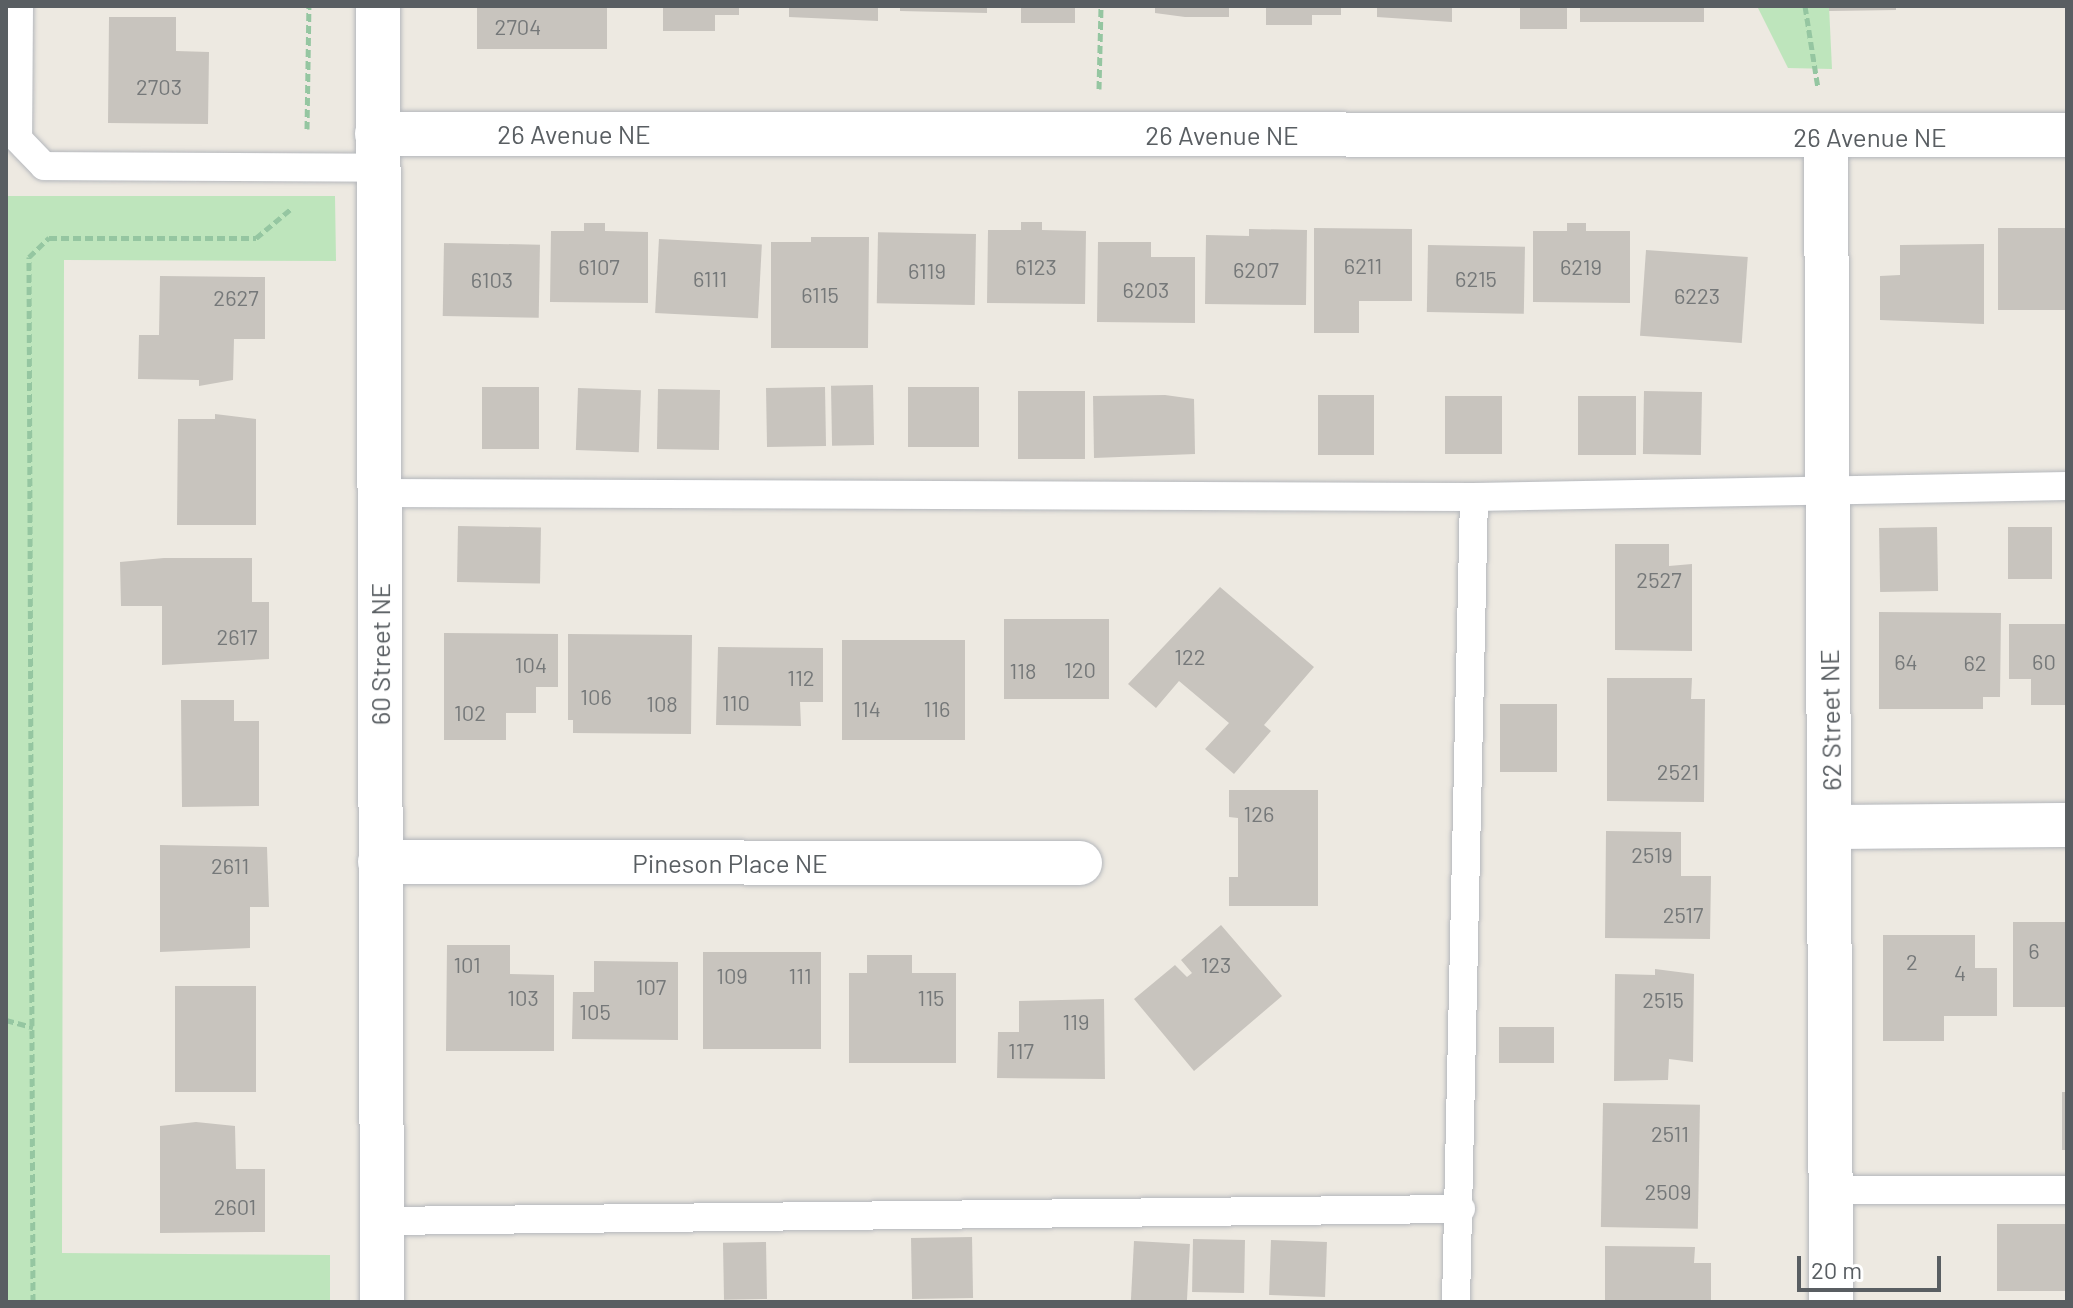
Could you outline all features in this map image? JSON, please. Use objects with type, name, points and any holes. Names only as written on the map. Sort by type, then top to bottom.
[{"type":"street","name":"60 Street NE","points":[[378,6],[375,151],[380,493],[382,1302]]},
{"type":"street","name":"26 Avenue NE","points":[[375,151],[1099,134],[1826,138],[2067,135]]},
{"type":"street","name":"62 Street NE","points":[[1826,138],[1825,493],[1831,827],[1831,1302]]},
{"type":"street","points":[[1831,827],[2067,825]]},
{"type":"street","name":"Pineson Place NE","points":[[380,862],[1080,863]]},
{"type":"lane","points":[[19,6],[18,139],[44,166],[307,169],[375,151]]},
{"type":"lane","points":[[380,493],[1474,497],[1825,493],[2067,486]]},
{"type":"lane","points":[[1456,1302],[1461,1209],[1474,497]]},
{"type":"lane","points":[[1831,1190],[2067,1190]]},
{"type":"lane","points":[[381,1221],[1461,1209]]},
{"type":"path","points":[[33,1302],[29,257],[49,238],[256,238],[307,196],[309,6]]},
{"type":"path","points":[[1099,134],[1101,6]]},
{"type":"path","points":[[1805,6],[1826,138]]},
{"type":"path","points":[[6,1020],[33,1027]]},
{"type":"green space","points":[[1757,6],[1829,6],[1832,69],[1788,68]]},
{"type":"green space","points":[[6,196],[335,196],[336,261],[64,260],[62,1253],[330,1255],[330,1302],[6,1302]]},
{"type":"building","points":[[477,6],[607,6],[607,49],[477,49]]},
{"type":"building","points":[[663,6],[739,6],[739,15],[715,15],[715,31],[663,31]]},
{"type":"building","points":[[789,6],[878,6],[878,21],[789,17]]},
{"type":"building","points":[[900,6],[987,6],[987,13],[900,11]]},
{"type":"building","points":[[1021,6],[1075,6],[1075,23],[1021,23]]},
{"type":"building","points":[[1155,6],[1229,6],[1229,17],[1155,13]]},
{"type":"building","points":[[1266,6],[1341,6],[1341,15],[1312,15],[1312,25],[1266,25]]},
{"type":"building","points":[[1377,6],[1452,6],[1452,22],[1377,17]]},
{"type":"building","points":[[1520,6],[1567,6],[1567,29],[1520,29]]},
{"type":"building","points":[[1580,6],[1704,6],[1704,22],[1580,22]]},
{"type":"building","points":[[1829,6],[1896,6],[1896,10],[1829,11]]},
{"type":"building","points":[[109,17],[176,17],[176,51],[209,52],[208,124],[108,123]]},
{"type":"building","points":[[1021,222],[1042,222],[1042,230],[1086,231],[1085,304],[987,303],[988,230],[1021,230]]},
{"type":"building","points":[[584,223],[605,223],[605,231],[648,232],[648,303],[550,302],[551,231],[584,231]]},
{"type":"building","points":[[1567,223],[1586,223],[1586,231],[1630,231],[1630,303],[1533,302],[1533,231],[1567,231]]},
{"type":"building","points":[[1314,228],[1412,229],[1412,301],[1359,301],[1359,333],[1314,333]]},
{"type":"building","points":[[1998,228],[2067,228],[2067,310],[1998,310]]},
{"type":"building","points":[[1249,229],[1307,230],[1306,305],[1205,304],[1206,235],[1249,236]]},
{"type":"building","points":[[878,232],[976,234],[975,305],[877,303]]},
{"type":"building","points":[[811,237],[869,237],[868,348],[771,348],[771,242],[811,242]]},
{"type":"building","points":[[659,239],[762,244],[758,318],[655,313]]},
{"type":"building","points":[[1098,242],[1151,242],[1151,257],[1195,257],[1195,323],[1097,322]]},
{"type":"building","points":[[444,243],[540,245],[539,318],[443,316]]},
{"type":"building","points":[[1984,244],[1984,324],[1880,320],[1880,276],[1900,275],[1900,245]]},
{"type":"building","points":[[1428,245],[1525,247],[1524,314],[1427,312]]},
{"type":"building","points":[[1646,250],[1748,257],[1742,343],[1640,336]]},
{"type":"building","points":[[160,276],[265,277],[265,339],[234,339],[233,380],[199,386],[199,380],[138,379],[139,335],[159,335]]},
{"type":"building","points":[[873,385],[874,445],[832,446],[831,386]]},
{"type":"building","points":[[482,387],[539,387],[539,449],[482,449]]},
{"type":"building","points":[[825,387],[826,446],[767,447],[766,388]]},
{"type":"building","points":[[908,387],[979,387],[979,447],[908,447]]},
{"type":"building","points":[[578,388],[641,390],[639,452],[576,450]]},
{"type":"building","points":[[658,389],[720,390],[719,450],[657,449]]},
{"type":"building","points":[[1018,391],[1085,391],[1085,459],[1018,459]]},
{"type":"building","points":[[1644,391],[1702,392],[1701,455],[1643,454]]},
{"type":"building","points":[[1165,395],[1194,399],[1195,454],[1094,458],[1093,396]]},
{"type":"building","points":[[1318,395],[1374,395],[1374,455],[1318,455]]},
{"type":"building","points":[[1445,396],[1502,396],[1502,454],[1445,454]]},
{"type":"building","points":[[1578,396],[1636,396],[1636,455],[1578,455]]},
{"type":"building","points":[[215,414],[256,419],[256,525],[177,525],[178,419],[215,419]]},
{"type":"building","points":[[458,526],[541,527],[540,583],[457,582]]},
{"type":"building","points":[[1937,527],[1938,591],[1880,592],[1879,528]]},
{"type":"building","points":[[2008,527],[2052,527],[2052,579],[2008,579]]},
{"type":"building","points":[[1615,544],[1669,544],[1669,566],[1692,564],[1692,651],[1615,650]]},
{"type":"building","points":[[164,558],[252,558],[252,602],[269,602],[269,659],[162,665],[162,606],[121,606],[120,562]]},
{"type":"building","points":[[1220,587],[1314,667],[1264,725],[1271,731],[1234,774],[1205,749],[1229,723],[1179,681],[1156,708],[1128,684]]},
{"type":"building","points":[[1879,612],[2001,613],[2000,697],[1983,697],[1983,709],[1879,709]]},
{"type":"building","points":[[1004,619],[1109,619],[1109,699],[1004,699]]},
{"type":"building","points":[[2009,624],[2067,624],[2067,705],[2031,705],[2031,679],[2009,679]]},
{"type":"building","points":[[444,633],[558,634],[558,687],[536,687],[536,713],[506,713],[506,740],[444,740]]},
{"type":"building","points":[[568,634],[692,635],[691,734],[573,733],[573,720],[568,720]]},
{"type":"building","points":[[842,640],[965,640],[965,740],[842,740]]},
{"type":"building","points":[[718,647],[823,648],[823,702],[800,702],[801,726],[716,725]]},
{"type":"building","points":[[1607,678],[1692,678],[1691,699],[1705,699],[1704,802],[1607,801]]},
{"type":"building","points":[[181,700],[234,700],[234,721],[259,721],[259,806],[182,807]]},
{"type":"building","points":[[1500,704],[1557,704],[1557,772],[1500,772]]},
{"type":"building","points":[[1229,790],[1318,790],[1318,906],[1229,906],[1229,877],[1238,877],[1238,818],[1229,817]]},
{"type":"building","points":[[1606,831],[1681,832],[1681,876],[1711,876],[1710,939],[1605,938]]},
{"type":"building","points":[[160,845],[267,847],[269,907],[250,907],[250,948],[160,952]]},
{"type":"building","points":[[2013,922],[2067,922],[2067,1007],[2013,1007]]},
{"type":"building","points":[[1221,925],[1282,996],[1194,1071],[1134,999],[1175,965],[1187,977],[1192,973],[1181,960]]},
{"type":"building","points":[[1883,935],[1975,935],[1975,968],[1997,968],[1997,1016],[1944,1016],[1944,1041],[1883,1041]]},
{"type":"building","points":[[447,945],[510,945],[510,974],[554,975],[554,1051],[446,1051]]},
{"type":"building","points":[[703,952],[821,952],[821,1049],[703,1049]]},
{"type":"building","points":[[867,955],[912,955],[912,973],[956,973],[956,1063],[849,1063],[849,973],[867,973]]},
{"type":"building","points":[[594,961],[678,962],[678,1040],[572,1039],[573,992],[594,992]]},
{"type":"building","points":[[1655,969],[1694,974],[1693,1062],[1669,1059],[1668,1080],[1614,1081],[1615,974],[1655,975]]},
{"type":"building","points":[[175,986],[256,986],[256,1092],[175,1092]]},
{"type":"building","points":[[1104,999],[1105,1079],[997,1078],[998,1032],[1019,1032],[1019,1001]]},
{"type":"building","points":[[1499,1027],[1554,1027],[1554,1063],[1499,1063]]},
{"type":"building","points":[[2062,1092],[2067,1092],[2067,1150],[2062,1150]]},
{"type":"building","points":[[1603,1103],[1700,1105],[1698,1229],[1601,1227]]},
{"type":"building","points":[[196,1122],[235,1126],[236,1169],[265,1169],[265,1232],[160,1233],[160,1126]]},
{"type":"building","points":[[1997,1224],[2067,1224],[2067,1291],[1997,1291]]},
{"type":"building","points":[[972,1237],[973,1298],[912,1299],[911,1238]]},
{"type":"building","points":[[1193,1239],[1245,1240],[1244,1293],[1192,1292]]},
{"type":"building","points":[[1271,1240],[1327,1242],[1325,1297],[1269,1295]]},
{"type":"building","points":[[1134,1241],[1190,1244],[1187,1302],[1131,1300]]},
{"type":"building","points":[[766,1242],[767,1299],[724,1300],[723,1243]]},
{"type":"building","points":[[1605,1246],[1695,1247],[1694,1263],[1711,1263],[1711,1302],[1605,1302]]}]
